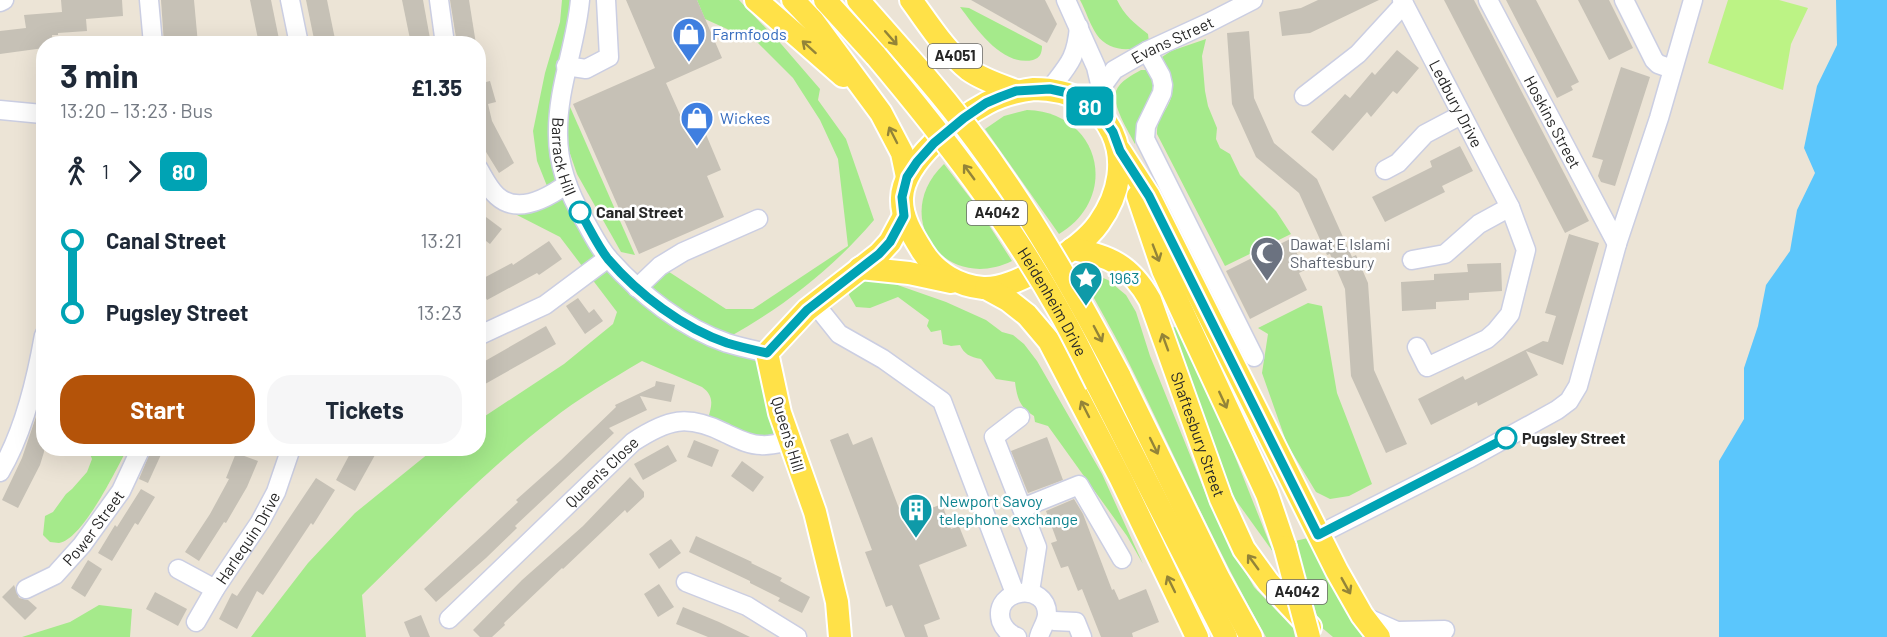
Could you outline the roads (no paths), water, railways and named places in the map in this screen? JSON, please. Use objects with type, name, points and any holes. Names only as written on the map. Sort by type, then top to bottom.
[{"type":"main road","points":[[756,0],[870,97]]},
{"type":"main road","points":[[794,0],[813,21],[870,97],[902,153],[907,177]]},
{"type":"main road","name":"Heidenheim Drive","points":[[825,0],[876,56],[935,127],[1010,232],[1061,314],[1226,637]]},
{"type":"main road","name":"Heidenheim Drive","points":[[858,0],[955,111],[1023,205],[1085,311],[1119,375],[1218,577],[1251,637]]},
{"type":"main road","name":"A4051","points":[[911,0],[946,46],[967,69],[987,81],[1016,91]]},
{"type":"main road","points":[[1197,637],[1121,479],[1049,341],[1027,315],[1008,300],[941,273],[926,257],[904,216],[902,197],[907,177],[934,143],[986,103],[1016,91],[1050,89],[1068,93],[1086,103],[1102,116],[1113,132],[1120,151],[1149,196],[1318,535],[1362,615],[1379,637]]},
{"type":"main road","points":[[860,268],[909,273],[976,287],[1008,283],[1028,275],[1072,249],[1099,223],[1111,204],[1118,177],[1120,151]]},
{"type":"main road","name":"A4042","points":[[1135,177],[1138,201],[1163,270],[1267,494],[1285,547],[1309,637]]},
{"type":"main road","points":[[767,353],[815,304],[879,254],[890,242],[904,216]]},
{"type":"main road","name":"Shaftesbury Street","points":[[1072,249],[1092,252],[1125,267],[1144,289],[1154,311],[1221,499],[1244,549],[1268,582],[1319,637]]},
{"type":"main road","name":"Queen's Hill","points":[[767,353],[789,441],[815,512],[837,602],[840,637]]},
{"type":"street","points":[[149,0],[152,36]]},
{"type":"street","points":[[290,0],[297,36]]},
{"type":"street","points":[[439,0],[444,36]]},
{"type":"street","name":"Barrack Hill","points":[[580,0],[566,66],[558,132],[559,156],[567,184],[578,208],[608,258],[637,288],[676,317],[699,330],[727,343],[767,353]]},
{"type":"street","points":[[566,66],[586,69],[609,57],[606,0]]},
{"type":"street","points":[[1066,0],[1079,27],[1105,68],[1101,88],[1102,116]]},
{"type":"street","name":"Evans Street","points":[[1105,68],[1208,23],[1253,0]]},
{"type":"street","name":"Hoskins Street","points":[[1488,0],[1617,244]]},
{"type":"street","points":[[1624,0],[1654,60],[1672,69]]},
{"type":"street","points":[[1318,535],[1347,518],[1468,459],[1557,410],[1569,401],[1578,386],[1617,244],[1659,118],[1692,0]]},
{"type":"street","points":[[1304,96],[1358,54],[1403,2]]},
{"type":"street","name":"Ledbury Drive","points":[[1403,2],[1510,207],[1526,250],[1510,314],[1496,331],[1487,339],[1427,368],[1417,347]]},
{"type":"street","points":[[1050,89],[1075,53],[1079,27]]},
{"type":"street","points":[[1147,51],[1161,76],[1163,85],[1162,93],[1146,126],[1145,139],[1254,357]]},
{"type":"street","points":[[1070,61],[1105,68]]},
{"type":"street","points":[[0,110],[36,113]]},
{"type":"street","points":[[1385,170],[1398,163],[1425,134],[1461,115]]},
{"type":"street","points":[[486,180],[497,197],[509,203],[522,204],[551,196],[567,184]]},
{"type":"street","points":[[1412,260],[1445,254],[1479,224],[1510,207]]},
{"type":"street","points":[[637,288],[660,266],[683,252],[759,219]]},
{"type":"street","points":[[486,332],[545,305],[608,258]]},
{"type":"street","points":[[815,304],[839,334],[883,359],[942,401],[1034,611]]},
{"type":"street","points":[[0,472],[9,456],[26,410],[36,368]]},
{"type":"street","points":[[1020,417],[994,437],[1037,547],[1034,611]]},
{"type":"street","name":"Queen's Close","points":[[449,619],[633,442],[651,430],[672,422],[692,420],[760,446],[789,441]]},
{"type":"street","name":"Power Street","points":[[26,590],[55,574],[82,545],[121,491],[137,456]]},
{"type":"street","name":"Harlequin Drive","points":[[196,622],[260,522],[276,492],[288,456]]},
{"type":"street","points":[[1022,508],[1079,485],[1122,559]]},
{"type":"street","points":[[178,569],[215,589]]},
{"type":"street","points":[[686,582],[747,606],[797,637]]},
{"type":"street","points":[[1017,637],[1006,631],[1000,617],[1004,602],[1076,622],[1082,637]]},
{"type":"street","points":[[1362,615],[1397,631],[1445,630]]},
{"type":"water","points":[[1836,0],[1887,0],[1887,637],[1719,637],[1719,461],[1744,419],[1744,368],[1758,326],[1766,285],[1790,251],[1797,210],[1815,173],[1804,148],[1817,86],[1837,45]]},
{"type":"place","name":"Farmfoods","points":[[689,63]]},
{"type":"place","name":"Wickes","points":[[697,147]]},
{"type":"place","name":"Canal Street","points":[[580,212]]},
{"type":"place","name":"Dawat E Islami Shaftesbury","points":[[1267,282]]},
{"type":"place","name":"1963","points":[[1086,307]]},
{"type":"place","name":"Pugsley Street","points":[[1506,438]]},
{"type":"place","name":"Newport Savoy telephone exchange","points":[[916,539]]}]
